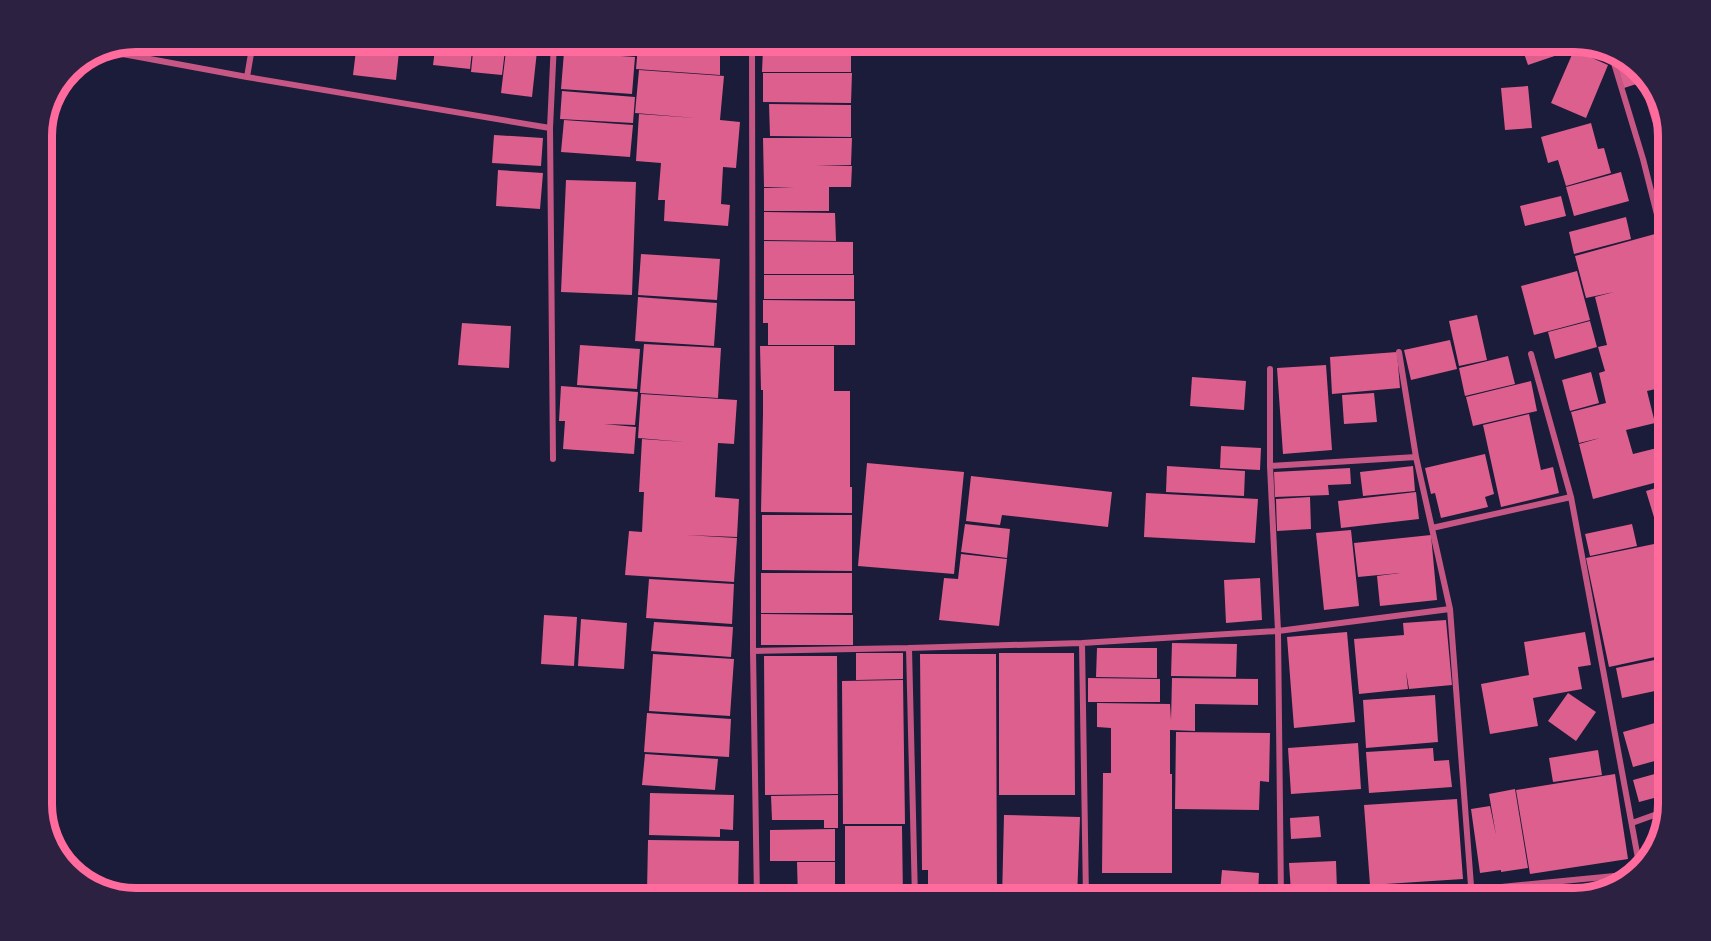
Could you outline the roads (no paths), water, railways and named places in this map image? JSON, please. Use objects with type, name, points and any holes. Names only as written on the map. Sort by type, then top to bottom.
[{"type":"street","points":[[247,77],[251,53]]},
{"type":"street","points":[[553,53],[550,128],[553,459]]},
{"type":"street","points":[[752,53],[753,651],[757,888]]},
{"type":"street","points":[[122,54],[550,128]]},
{"type":"street","points":[[1614,62],[1658,218]]},
{"type":"street","points":[[1399,352],[1416,457],[1450,609],[1471,888]]},
{"type":"street","points":[[1531,354],[1571,497],[1638,859]]},
{"type":"street","points":[[1270,369],[1270,466],[1278,630],[1281,888]]},
{"type":"street","points":[[1270,466],[1416,457]]},
{"type":"street","points":[[1432,528],[1571,497]]},
{"type":"street","points":[[753,651],[1082,643],[1278,630],[1450,609]]},
{"type":"street","points":[[1082,643],[1087,888]]},
{"type":"street","points":[[909,648],[915,888]]},
{"type":"street","points":[[1632,823],[1657,814]]},
{"type":"street","points":[[1492,888],[1619,876]]}]
